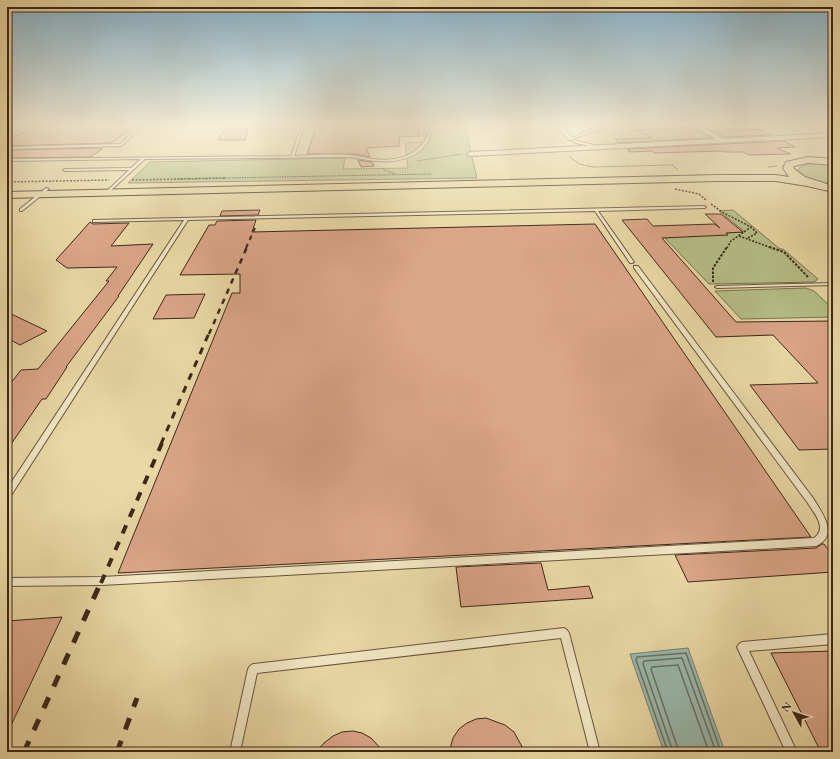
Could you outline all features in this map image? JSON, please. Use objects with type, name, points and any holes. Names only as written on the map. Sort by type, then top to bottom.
[{"type":"main road","points":[[7,195],[44,192],[110,190],[755,174],[770,173],[784,166],[802,161],[833,162]]},
{"type":"main road","points":[[784,166],[794,176],[811,183]]},
{"type":"main road","points":[[110,190],[730,178],[776,178],[811,183],[833,189]]},
{"type":"main road","points":[[7,190],[44,192]]},
{"type":"lane","points":[[7,160],[47,159]]},
{"type":"lane","points":[[110,190],[143,159]]},
{"type":"lane","points":[[371,159],[397,160]]},
{"type":"lane","points":[[65,170],[134,168]]},
{"type":"lane","points":[[22,210],[44,192]]},
{"type":"lane","points":[[94,221],[704,207]]},
{"type":"lane","points":[[7,582],[110,580],[816,542],[820,540],[823,536],[825,524],[810,500],[634,264],[596,210]]},
{"type":"lane","points":[[7,495],[187,219]]},
{"type":"lane","points":[[717,287],[833,284]]},
{"type":"lane","points":[[235,752],[253,669],[564,633],[595,752]]},
{"type":"lane","points":[[792,752],[742,647],[833,639]]},
{"type":"path","points":[[397,160],[424,161],[430,159]]},
{"type":"path","points":[[573,159],[579,164],[593,167],[672,165],[678,170],[671,170]]},
{"type":"path","points":[[762,167],[784,166]]},
{"type":"path","points":[[384,170],[386,175]]},
{"type":"path","points":[[7,182],[434,174]]},
{"type":"path","points":[[672,189],[699,194]]},
{"type":"path","points":[[693,189],[722,212],[751,227],[757,233],[748,239]]},
{"type":"path","points":[[717,287],[712,280],[713,268],[731,241],[751,227]]},
{"type":"path","points":[[738,236],[784,252],[816,285]]},
{"type":"green space","points":[[345,159],[343,169],[408,168],[407,159],[473,159],[477,178],[128,183],[150,162]]},
{"type":"green space","points":[[810,163],[833,164],[833,186],[807,178],[798,171],[799,168]]},
{"type":"green space","points":[[733,210],[780,249],[783,249],[818,279],[814,282],[709,284],[662,235],[745,232],[719,211]]},
{"type":"green space","points":[[806,288],[814,291],[833,309],[833,317],[741,319],[715,291]]},
{"type":"water","points":[[688,648],[725,752],[664,752],[630,654]]},
{"type":"building","points":[[358,160],[372,162],[374,166],[361,167]]},
{"type":"building","points":[[260,210],[258,215],[220,216],[222,211]]},
{"type":"building","points":[[705,214],[721,214],[743,232],[726,233],[728,235],[662,238],[736,322],[833,321],[833,449],[799,450],[750,385],[818,383],[773,335],[716,337],[622,220],[647,219],[653,226],[715,224],[720,228]]},
{"type":"building","points":[[256,220],[252,232],[595,224],[811,537],[118,573],[232,293],[240,293],[240,274],[180,275],[209,225],[215,225],[217,221]]},
{"type":"building","points":[[90,222],[93,224],[129,223],[111,246],[153,244],[119,296],[66,367],[46,399],[42,399],[7,450],[7,388],[21,370],[38,369],[109,281],[106,281],[117,267],[67,268],[56,260]]},
{"type":"building","points":[[205,294],[194,318],[153,319],[166,295]]},
{"type":"building","points":[[7,312],[47,331],[20,345],[7,338]]},
{"type":"building","points":[[824,544],[833,556],[833,572],[688,582],[675,555],[816,548]]},
{"type":"building","points":[[541,563],[548,590],[589,586],[593,598],[461,607],[456,567]]},
{"type":"building","points":[[62,617],[7,734],[7,621]]},
{"type":"building","points":[[833,651],[833,752],[821,752],[771,653]]},
{"type":"building","points":[[486,718],[505,725],[514,732],[525,752],[449,752],[453,738],[459,729],[476,719]]},
{"type":"building","points":[[353,731],[362,733],[371,738],[384,752],[316,752],[333,736],[342,732]]},
{"type":"railway","points":[[246,248],[255,228]]},
{"type":"railway","points":[[209,334],[247,247]]},
{"type":"railway","points":[[161,444],[209,333]]},
{"type":"railway","points":[[101,583],[162,443]]},
{"type":"railway","points":[[24,752],[101,582]]},
{"type":"railway","points":[[117,752],[137,698]]}]
